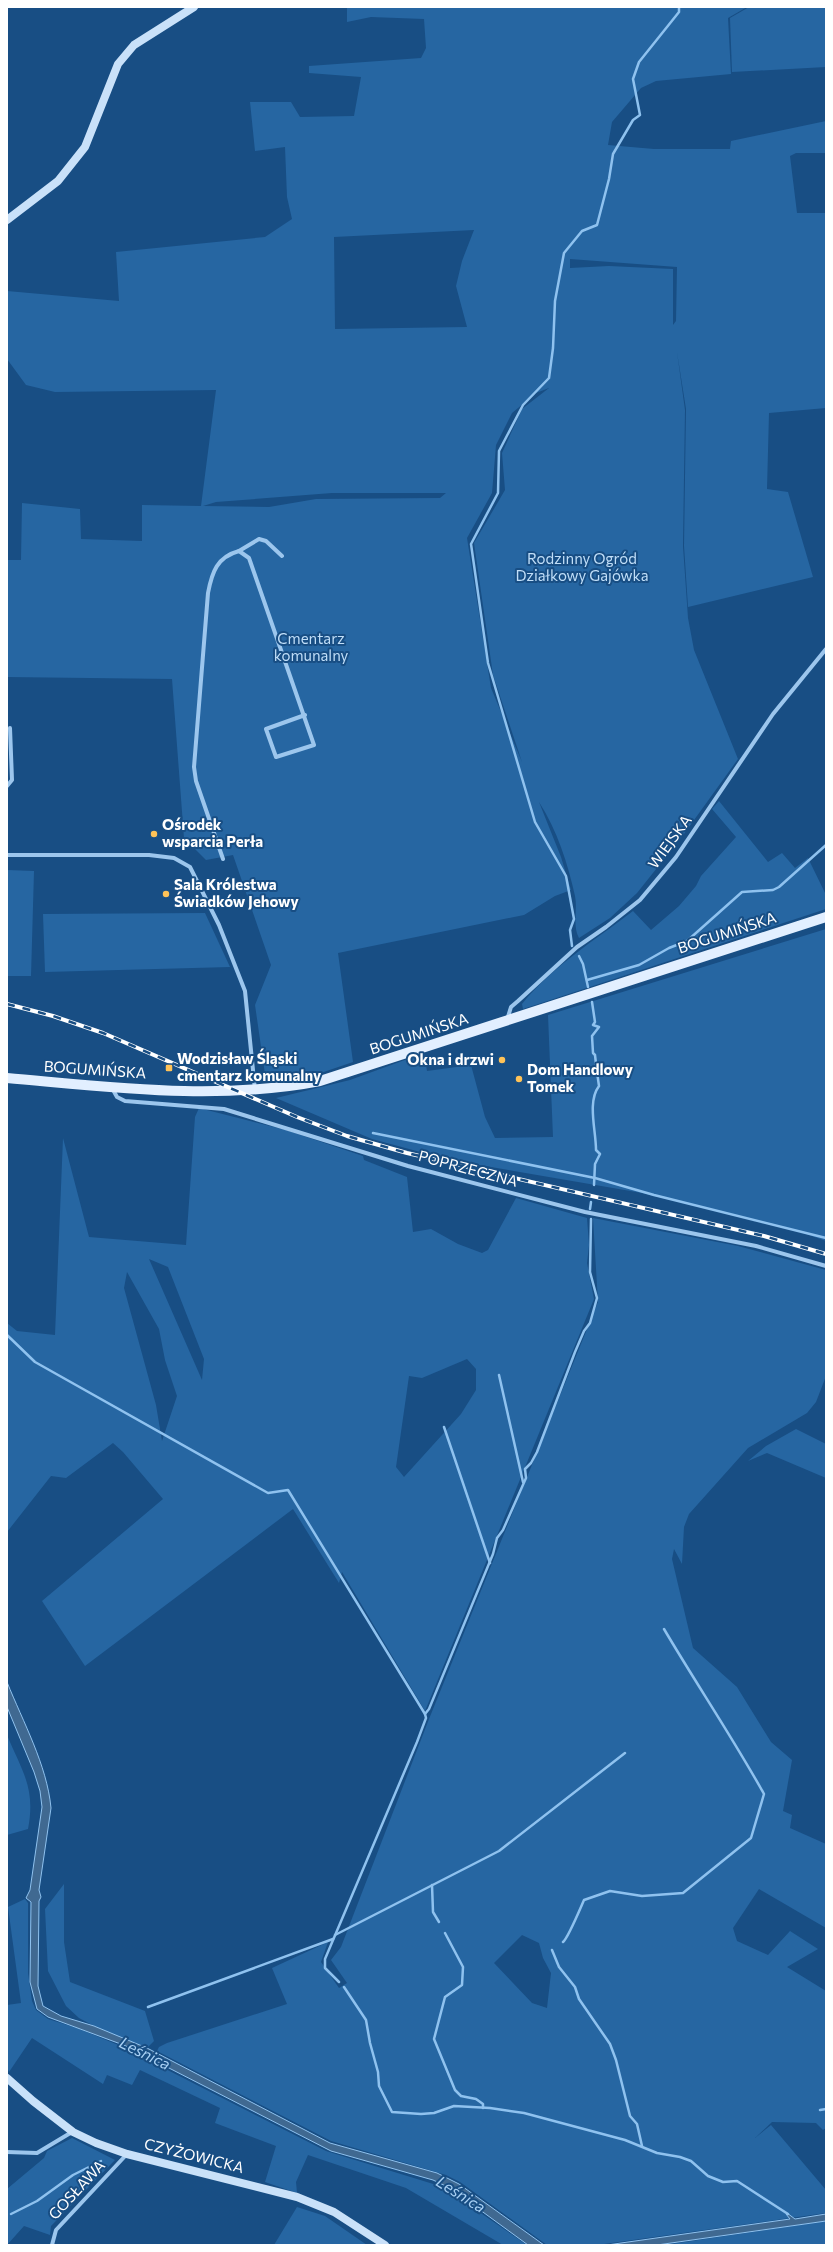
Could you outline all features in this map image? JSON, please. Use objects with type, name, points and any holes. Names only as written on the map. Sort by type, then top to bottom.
[{"type":"main road","name":"BOGUMIŃSKA","points":[[7,1078],[193,1093],[292,1087],[320,1081],[826,917]]},
{"type":"street","points":[[7,220],[58,181],[85,147],[118,64],[126,54],[145,38],[194,7]]},
{"type":"street","points":[[223,859],[196,781],[194,767],[208,593],[211,575],[218,562],[229,554],[240,551],[259,539],[266,541],[282,556]]},
{"type":"street","points":[[240,551],[249,558],[304,715],[314,745],[276,758],[266,729],[304,715]]},
{"type":"street","name":"WIEJSKA","points":[[506,1021],[511,1007],[577,947],[634,905],[658,879],[676,857],[773,714],[826,649]]},
{"type":"street","points":[[7,786],[12,780],[10,728]]},
{"type":"street","points":[[7,855],[35,857],[149,855],[174,858],[190,867],[219,925],[244,991],[251,1041],[255,1090]]},
{"type":"street","name":"POPRZECZNA","points":[[112,1087],[117,1097],[125,1101],[224,1109],[408,1166],[569,1208],[756,1246],[826,1266]]},
{"type":"street","name":"CZYŻOWICKA","points":[[7,2078],[33,2101],[73,2132],[96,2143],[127,2154],[297,2197],[334,2212],[385,2245]]},
{"type":"street","points":[[7,2152],[37,2153],[73,2132]]},
{"type":"street","name":"GOSŁAWA","points":[[52,2245],[56,2230],[127,2154]]},
{"type":"green space","points":[[347,7],[747,7],[728,18],[731,74],[656,81],[641,88],[612,122],[608,145],[654,149],[730,149],[731,141],[826,121],[826,153],[796,153],[790,156],[797,213],[826,213],[826,408],[769,413],[767,489],[788,492],[813,577],[688,607],[684,546],[686,409],[677,352],[685,410],[683,546],[688,618],[694,650],[738,759],[684,834],[637,893],[610,918],[579,938],[575,923],[575,896],[569,872],[551,824],[539,802],[561,857],[571,890],[555,896],[524,915],[338,953],[353,1062],[306,1078],[266,1081],[255,1005],[271,965],[233,855],[206,860],[184,838],[172,679],[7,677],[8,560],[21,560],[22,503],[80,509],[81,539],[142,541],[142,505],[201,506],[216,390],[55,392],[26,385],[7,359],[7,291],[119,301],[116,252],[265,237],[292,219],[287,197],[285,147],[255,151],[250,102],[291,102],[300,117],[354,116],[361,77],[309,73],[309,66],[421,58],[426,48],[424,19],[371,17],[347,22]],"holes":[[[474,230],[462,261],[456,286],[467,327],[335,329],[334,237]],[[570,259],[677,267],[676,321],[673,325],[673,269],[609,266],[570,268]],[[549,388],[522,409],[502,453],[505,490],[474,543],[493,675],[522,762],[491,688],[467,538],[492,493],[496,445],[512,413],[536,393]],[[332,493],[446,493],[440,498],[316,499],[269,507],[203,506],[216,502]]]},
{"type":"green space","points":[[749,7],[826,7],[826,67],[732,72],[730,18]]},
{"type":"green space","points":[[719,801],[768,862],[782,853],[795,868],[808,858],[826,895],[826,909],[523,1009],[522,1004],[547,977],[633,911],[651,930],[679,906],[696,886],[701,876],[736,837],[712,809]]},
{"type":"green space","points":[[7,870],[34,871],[31,976],[7,976]]},
{"type":"green space","points":[[205,913],[230,967],[45,972],[43,914]]},
{"type":"green space","points":[[826,929],[826,1241],[792,1229],[642,1193],[450,1160],[372,1139],[276,1098],[350,1080],[424,1053],[427,1071],[471,1065],[485,1117],[495,1138],[553,1137],[548,1015]]},
{"type":"green space","points":[[199,1108],[286,1130],[363,1156],[364,1160],[407,1177],[413,1232],[431,1229],[458,1244],[482,1253],[488,1250],[516,1198],[587,1218],[589,1245],[587,1263],[594,1299],[425,1711],[342,1572],[339,1583],[293,1509],[85,1666],[42,1601],[163,1499],[123,1452],[113,1443],[66,1478],[51,1476],[7,1532],[7,1323],[17,1331],[55,1335],[63,1138],[89,1237],[186,1245],[195,1117]],"holes":[[[149,1259],[168,1267],[204,1359],[202,1380]],[[127,1272],[159,1329],[165,1360],[177,1396],[162,1441],[156,1405],[124,1288]],[[467,1359],[476,1369],[476,1390],[461,1414],[404,1477],[396,1467],[409,1376],[422,1378]]]},
{"type":"green space","points":[[593,1218],[738,1246],[826,1270],[826,1376],[816,1402],[807,1413],[748,1448],[689,1514],[684,1527],[682,1564],[674,1549],[672,1559],[693,1648],[737,1687],[771,1742],[792,1760],[783,1811],[792,1815],[790,1828],[826,1844],[826,1928],[759,1889],[733,1928],[737,1941],[768,1955],[790,1931],[818,1949],[787,1967],[826,1991],[826,2128],[823,2130],[816,2123],[772,2122],[755,2138],[771,2125],[826,2190],[826,2213],[597,2245],[547,2245],[460,2182],[446,2175],[331,2141],[157,2051],[159,2047],[167,2043],[287,2004],[272,1968],[328,1942],[321,1962],[339,1988],[347,1983],[331,1960],[341,1947],[429,1719],[598,1302]],"holes":[[[522,1935],[539,1943],[543,1958],[551,1973],[547,2008],[532,2003],[494,1963]]]},
{"type":"green space","points":[[796,1429],[826,1444],[826,1478],[767,1453],[748,1461],[766,1446]]},
{"type":"green space","points":[[7,1735],[26,1780],[29,1791],[30,1815],[28,1829],[7,1835]]},
{"type":"green space","points":[[64,1884],[64,1942],[70,1982],[145,2011],[154,2041],[147,2048],[94,2026],[79,2018],[66,2006],[48,1971],[45,1909]]},
{"type":"green space","points":[[25,1899],[28,1903],[28,1973],[32,2001],[36,2010],[48,2019],[77,2028],[145,2056],[146,2059],[326,2151],[443,2187],[527,2245],[503,2245],[406,2188],[308,2155],[296,2182],[297,2193],[265,2182],[276,2146],[215,2123],[220,2108],[140,2070],[132,2085],[107,2075],[103,2084],[32,2038],[9,2072],[7,2067],[7,2005],[21,2003],[8,1907]]},
{"type":"green space","points":[[72,2138],[115,2160],[51,2226],[50,2235],[24,2226],[7,2245],[7,2189],[44,2158],[47,2151]]},
{"type":"green space","points":[[297,2207],[325,2216],[367,2245],[274,2245]]},
{"type":"green space","points":[[826,2221],[826,2245],[665,2245]]},
{"type":"water","name":"Leśnica","points":[[7,1682],[40,1760],[49,1792],[51,1808],[39,1890],[41,1897],[39,1901],[38,1986],[43,2006],[61,2016],[94,2026],[147,2048],[330,2143],[437,2173],[459,2184],[544,2245],[528,2245],[450,2188],[433,2180],[331,2151],[126,2046],[48,2017],[37,2009],[30,1982],[31,1902],[26,1898],[30,1890],[42,1807],[40,1791],[34,1772],[7,1707]]},
{"type":"water","points":[[787,2213],[795,2219],[826,2214],[826,2221],[657,2245],[607,2245],[790,2219],[786,2214]]},
{"type":"waterway","points":[[572,946],[570,930],[574,919],[566,876],[535,822],[488,663],[471,544],[498,493],[499,451],[523,405],[549,378],[553,348],[555,301],[564,253],[582,231],[597,225],[609,179],[613,154],[633,120],[640,115],[633,79],[639,62],[679,12],[679,7]]},
{"type":"waterway","points":[[587,980],[639,965],[669,948],[687,941],[742,892],[773,890],[779,887],[826,845]]},
{"type":"waterway","points":[[579,956],[583,964],[588,987]]},
{"type":"waterway","points":[[592,1002],[595,1022],[593,1025],[599,1027],[592,1036],[593,1053],[595,1055],[596,1064],[594,1070],[597,1072],[599,1086],[593,1100],[593,1116],[596,1150],[600,1154],[595,1164],[594,1185]]},
{"type":"waterway","points":[[373,1133],[595,1178],[654,1195],[826,1238]]},
{"type":"waterway","points":[[590,1209],[591,1202]]},
{"type":"waterway","points":[[339,1982],[325,1968],[325,1959],[417,1742],[426,1718],[425,1714],[429,1709],[493,1554],[497,1538],[503,1530],[526,1478],[525,1469],[531,1463],[537,1452],[575,1352],[584,1331],[590,1323],[597,1298],[590,1272],[591,1219]]},
{"type":"waterway","points":[[7,1335],[35,1362],[268,1493],[288,1490],[425,1714]]},
{"type":"waterway","points":[[499,1375],[523,1482]]},
{"type":"waterway","points":[[444,1427],[490,1563]]},
{"type":"waterway","points":[[563,1942],[571,1929],[584,1900],[610,1891],[642,1896],[683,1893],[751,1838],[764,1794],[740,1752],[664,1629]]},
{"type":"waterway","points":[[335,1935],[499,1851],[625,1753]]},
{"type":"waterway","points":[[432,1885],[433,1912],[439,1922]]},
{"type":"waterway","points":[[445,1933],[463,1967],[462,1985],[445,1997],[434,2039],[455,2090],[461,2096],[476,2099],[483,2104],[483,2108]]},
{"type":"waterway","points":[[148,2007],[333,1939]]},
{"type":"waterway","points":[[552,1950],[559,1967],[575,1987],[579,1999],[610,2044],[616,2060],[630,2116],[637,2124],[642,2146]]},
{"type":"waterway","points":[[344,1987],[366,2020],[370,2043],[378,2072],[379,2086],[392,2112],[421,2114],[434,2113],[454,2106],[490,2108],[524,2113],[625,2140],[657,2153],[680,2157],[691,2161],[708,2176],[723,2182],[737,2181],[788,2214]]},
{"type":"waterway","points":[[820,2110],[826,2109]]},
{"type":"waterway","points":[[11,2214],[37,2201],[73,2175],[101,2161]]},
{"type":"railway","points":[[7,1004],[53,1016],[103,1033],[297,1117],[347,1136],[407,1153],[764,1236],[826,1254]]},
{"type":"place","name":"Ośrodek wsparcia Perła","points":[[154,834]]},
{"type":"place","name":"Sala Królestwa Świadków Jehowy","points":[[166,894]]},
{"type":"place","name":"Okna i drzwi","points":[[502,1060]]},
{"type":"place","name":"Wodzisław Śląski cmentarz komunalny","points":[[169,1068]]},
{"type":"place","name":"Dom Handlowy Tomek","points":[[519,1079]]},
{"type":"park label","name":"Rodzinny Ogród Działkowy Gajówka","points":[[582,568]]},
{"type":"park label","name":"Cmentarz komunalny","points":[[311,648]]}]
